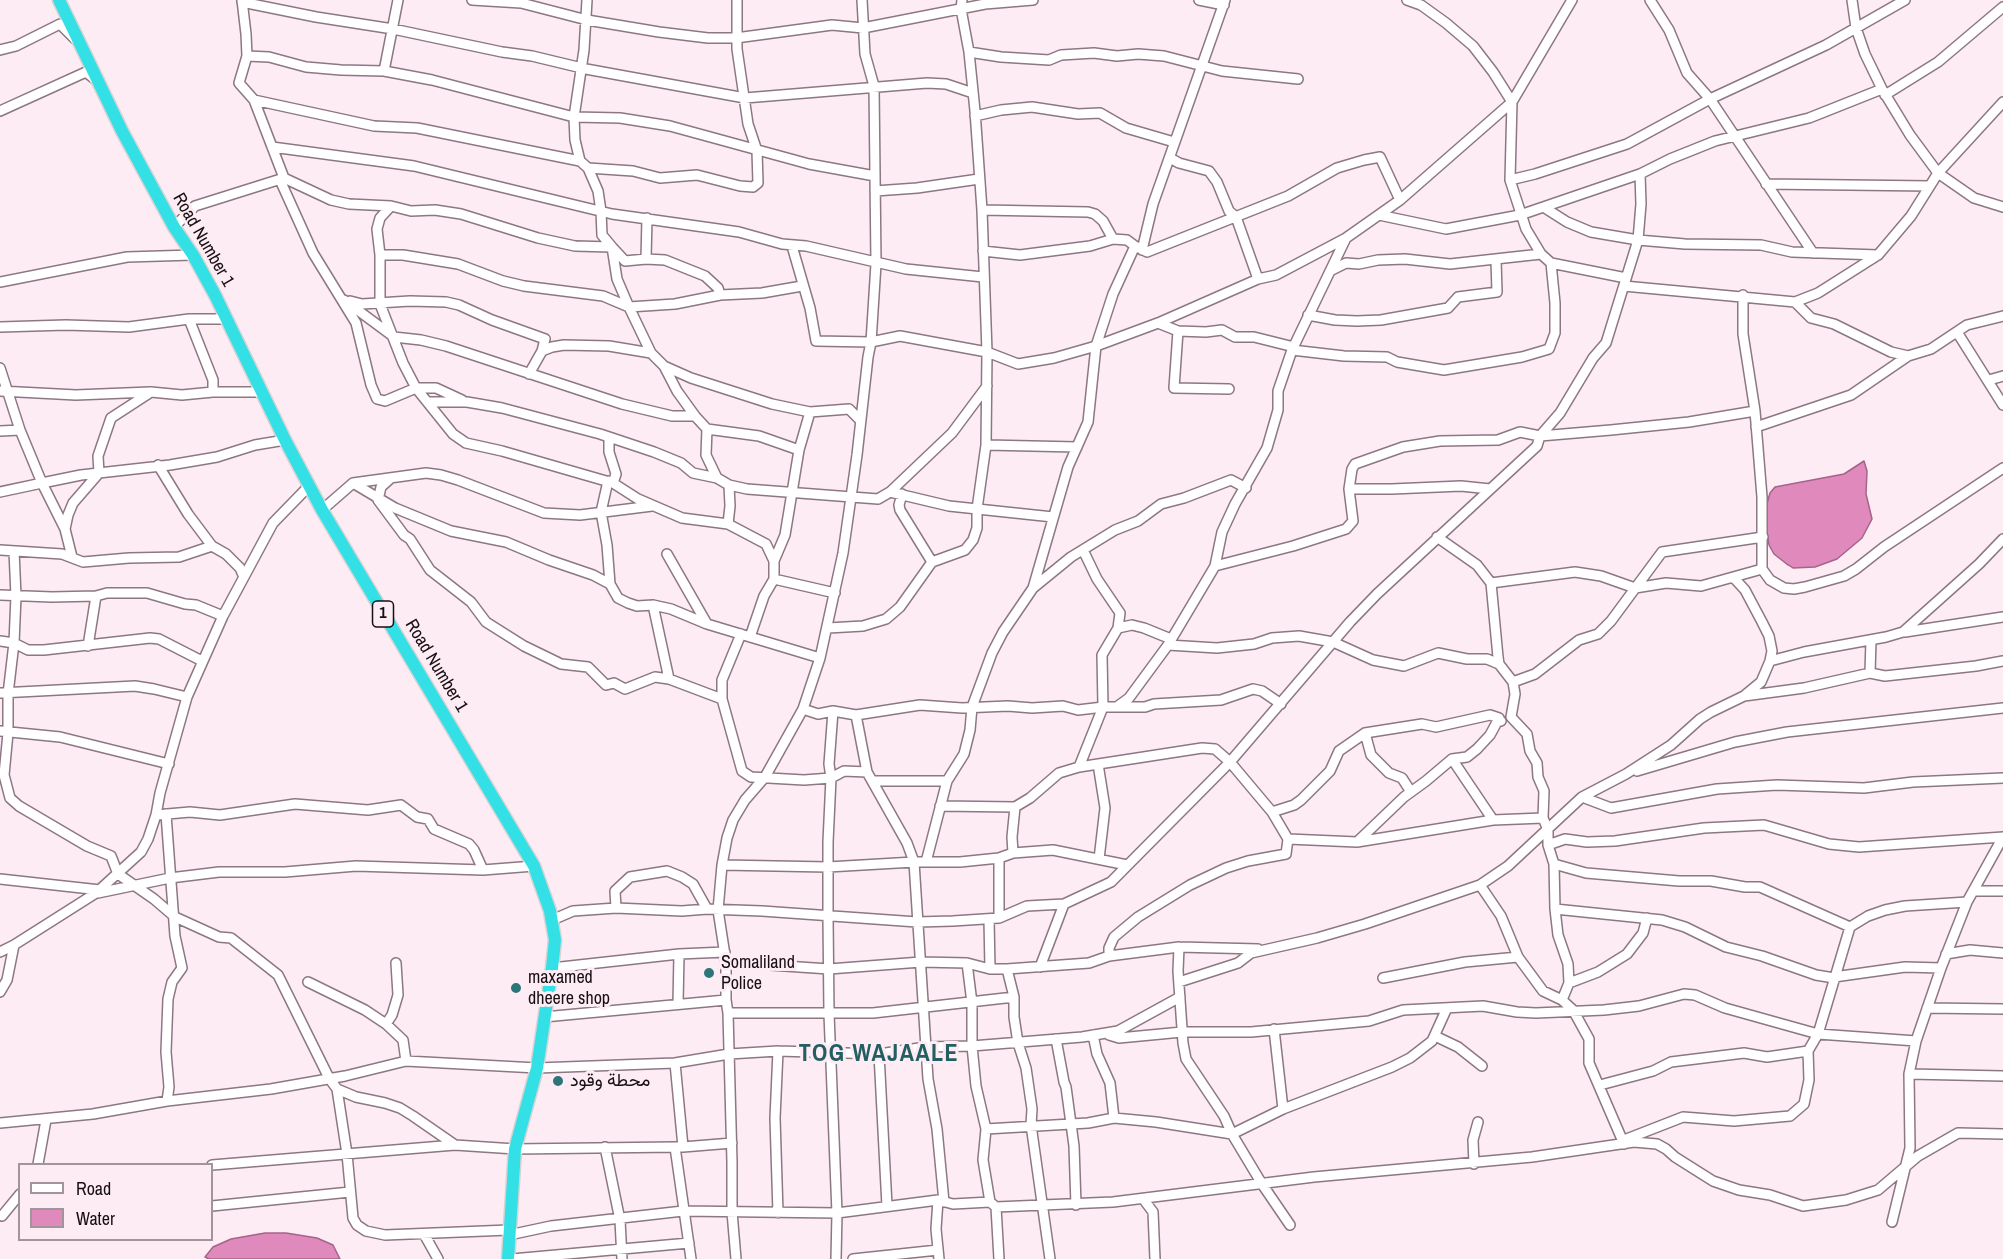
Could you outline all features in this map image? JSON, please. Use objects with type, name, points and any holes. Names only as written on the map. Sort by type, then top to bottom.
[{"type":"highway","name":"Road Number 1","points":[[59,0],[96,80],[174,227],[193,255],[227,319],[285,440],[322,510],[534,866],[552,920],[555,940],[537,1068],[515,1149],[509,1232],[510,1259]]},
{"type":"street","points":[[384,71],[398,0]]},
{"type":"street","points":[[472,0],[522,2],[587,20],[708,38],[736,38],[832,25],[863,28],[961,5],[1033,0]]},
{"type":"street","points":[[580,161],[575,140],[574,117],[587,20],[587,0]]},
{"type":"street","points":[[588,168],[633,171],[660,178],[697,175],[740,186],[753,187],[758,183],[757,151],[748,124],[736,38],[737,0]]},
{"type":"street","points":[[736,1259],[732,1212],[728,1013],[725,957],[718,910],[722,865],[733,820],[765,777],[803,709],[828,628],[851,497],[871,342],[876,264],[874,86],[865,54],[862,0]]},
{"type":"street","points":[[1033,588],[1068,467],[1088,422],[1096,346],[1113,294],[1138,248],[1225,2],[1199,0]]},
{"type":"street","points":[[1407,0],[1421,5],[1473,46],[1512,102],[1510,180],[1526,230],[1541,254],[1551,263],[1625,282],[1677,292],[1743,295],[1795,302],[1818,293],[1878,255],[1911,216],[1938,173],[2003,102]]},
{"type":"street","points":[[792,246],[810,308],[816,341],[871,342],[900,336],[987,351],[1018,364],[1054,358],[1096,346],[1158,323],[1258,279],[1276,275],[1346,238],[1400,200],[1512,102],[1572,0]]},
{"type":"street","points":[[1650,0],[1669,30],[1687,73],[1710,99],[1813,253]]},
{"type":"street","points":[[1852,0],[1856,28],[1865,54],[1883,92],[1910,135],[1938,173],[1974,198],[2002,205]]},
{"type":"street","points":[[1510,180],[1627,144],[1710,99],[1826,45],[1905,0]]},
{"type":"street","points":[[467,402],[436,388],[416,388],[385,401],[377,399],[366,368],[356,323],[313,253],[282,179],[254,100],[239,83],[247,56],[242,1],[745,98],[874,86],[946,84],[973,93]]},
{"type":"street","points":[[828,628],[863,626],[886,619],[900,607],[932,562],[965,550],[973,540],[977,528],[976,509],[986,445],[987,351],[982,210],[975,116],[969,52],[961,5]]},
{"type":"street","points":[[1379,215],[1446,229],[1545,208],[1640,174],[1670,159],[1733,135],[1809,118],[1883,92],[1938,62],[2003,7]]},
{"type":"street","points":[[0,50],[16,46],[60,24],[79,44]]},
{"type":"street","points":[[969,52],[1049,60],[1061,55],[1094,53],[1117,56],[1138,54],[1164,56],[1222,71],[1299,79]]},
{"type":"street","points":[[247,56],[269,57],[306,67],[384,71],[432,80],[574,117],[620,118],[670,126],[809,164],[875,176]]},
{"type":"street","points":[[0,111],[86,72],[96,80]]},
{"type":"street","points":[[254,100],[374,126],[417,128],[580,161],[588,168],[597,191],[602,235],[625,261],[665,260],[705,276],[718,288],[720,295]]},
{"type":"street","points":[[975,116],[1001,110],[1032,107],[1078,114],[1100,113],[1126,129],[1174,142]]},
{"type":"street","points":[[272,147],[414,166],[612,214],[739,231],[792,246],[806,246],[876,264],[983,278]]},
{"type":"street","points":[[1170,158],[1179,163],[1209,171],[1217,182],[1229,211],[1236,217],[1258,279]]},
{"type":"street","points":[[983,251],[1020,255],[1090,246],[1113,239],[1127,240],[1147,252],[1288,196],[1337,168],[1380,158],[1400,200]]},
{"type":"street","points":[[552,920],[573,911],[616,908],[762,911],[917,922],[994,918],[1027,906],[1064,904],[1111,882],[1230,762],[1377,594],[1490,489],[1525,460],[1537,446],[1540,436],[1560,413],[1593,358],[1606,343],[1638,240],[1641,204],[1640,174]]},
{"type":"street","points":[[174,227],[195,206],[282,179],[331,200],[349,204],[461,214],[538,238],[574,246],[612,248]]},
{"type":"street","points":[[875,191],[917,188],[979,179]]},
{"type":"street","points":[[1766,184],[1930,186]]},
{"type":"street","points":[[391,206],[380,218],[377,229],[380,255],[380,304],[403,363],[416,388],[453,434],[466,443],[610,482],[638,499],[682,518],[728,524],[766,544],[774,561]]},
{"type":"street","points":[[1545,208],[1567,222],[1591,232],[1638,240],[1685,244],[1761,245],[1792,252],[1878,255]]},
{"type":"street","points":[[982,210],[1088,212],[1095,214],[1103,221],[1113,239]]},
{"type":"street","points":[[646,259],[647,218]]},
{"type":"street","points":[[1118,706],[1130,698],[1169,642],[1215,566],[1222,532],[1235,504],[1262,459],[1274,429],[1278,410],[1278,391],[1293,348],[1346,238]]},
{"type":"street","points":[[612,248],[617,279],[651,353],[664,366],[677,392],[707,429],[759,436],[799,450]]},
{"type":"street","points":[[1330,271],[1346,263],[1359,264],[1378,260],[1405,259],[1450,264],[1541,254]]},
{"type":"street","points":[[0,282],[127,257],[193,255]]},
{"type":"street","points":[[380,255],[403,255],[458,264],[503,281],[524,286],[603,296],[629,307],[675,304],[720,295],[762,293],[802,286]]},
{"type":"street","points":[[1308,315],[1335,320],[1381,320],[1448,308],[1458,297],[1497,292],[1496,260]]},
{"type":"street","points":[[1158,323],[1178,331],[1222,330],[1234,337],[1254,337],[1293,348],[1344,356],[1387,357],[1397,362],[1444,370],[1522,357],[1549,349],[1555,333],[1551,263]]},
{"type":"street","points":[[1743,295],[1743,334],[1755,411],[1762,497],[1762,569],[1770,580],[1784,588],[1794,589],[1844,576],[2003,468]]},
{"type":"street","points":[[342,298],[363,304],[427,301],[459,305],[492,320],[545,339],[542,351],[529,374]]},
{"type":"street","points":[[342,298],[394,338],[421,340],[446,346],[646,411],[672,416],[695,416]]},
{"type":"street","points":[[1795,302],[1811,318],[1834,324],[1891,352],[1908,356]]},
{"type":"street","points":[[1756,427],[1851,395],[1908,356],[1931,349],[1967,325],[2003,316]]},
{"type":"street","points":[[0,327],[66,325],[129,327],[189,319],[227,319]]},
{"type":"street","points":[[189,319],[213,380],[213,392]]},
{"type":"street","points":[[1178,331],[1174,388],[1229,389]]},
{"type":"street","points":[[1957,332],[2003,405]]},
{"type":"street","points":[[542,351],[564,345],[609,346],[651,353]]},
{"type":"street","points":[[664,366],[691,378],[772,404],[810,412],[849,409],[861,421]]},
{"type":"street","points":[[0,368],[4,390],[42,483],[65,529],[72,556]]},
{"type":"street","points":[[1989,380],[2003,376]]},
{"type":"street","points":[[429,402],[467,402],[502,408],[600,434],[681,463],[693,473],[717,478],[729,485],[747,489],[878,498],[890,492],[952,433],[987,386]]},
{"type":"street","points":[[4,390],[76,395],[151,392],[182,395],[213,392],[263,393]]},
{"type":"street","points":[[65,529],[73,503],[99,473],[98,456],[111,418],[151,392]]},
{"type":"street","points":[[1215,566],[1293,546],[1346,529],[1353,521],[1349,489],[1355,464],[1403,447],[1440,441],[1498,440],[1520,432],[1540,436],[1689,422],[1755,411]]},
{"type":"street","points":[[810,412],[799,450],[785,535],[774,561],[774,579],[722,680],[722,699],[742,771],[751,777],[804,780],[831,778],[844,771],[867,772]]},
{"type":"street","points":[[707,429],[706,455],[717,478]]},
{"type":"street","points":[[0,431],[20,430]]},
{"type":"street","points":[[609,438],[609,452],[616,474],[610,482],[601,512],[607,545],[610,584],[618,598],[637,606],[653,605],[671,609],[707,624],[820,658]]},
{"type":"street","points":[[0,492],[81,475],[217,457],[255,444],[285,440]]},
{"type":"street","points":[[986,445],[1077,447]]},
{"type":"street","points":[[158,465],[188,514],[212,546],[226,554],[240,568],[243,575]]},
{"type":"street","points":[[322,510],[353,483],[426,473],[441,475],[544,513],[580,515],[654,506]]},
{"type":"street","points":[[378,500],[381,488],[391,478]]},
{"type":"street","points":[[926,862],[947,781],[964,754],[970,730],[972,707],[992,653],[1003,632],[1033,588],[1071,556],[1115,530],[1138,521],[1161,504],[1231,480],[1246,488]]},
{"type":"street","points":[[353,483],[378,500],[451,531],[506,542],[549,560],[593,574],[610,584]]},
{"type":"street","points":[[728,524],[729,485]]},
{"type":"street","points":[[167,1101],[169,1087],[166,1052],[168,999],[172,982],[182,968],[175,936],[175,917],[160,793],[187,698],[223,616],[273,523],[309,486]]},
{"type":"street","points":[[1349,489],[1461,486],[1490,489]]},
{"type":"street","points":[[890,492],[949,506],[1053,517]]},
{"type":"street","points":[[902,494],[900,510],[932,562]]},
{"type":"street","points":[[378,500],[404,535],[410,539],[430,570],[471,602],[486,622],[524,646],[561,664],[588,667],[606,686],[614,683],[625,689],[655,678],[669,679],[722,699]]},
{"type":"street","points":[[1437,537],[1477,565],[1491,583],[1499,664]]},
{"type":"street","points":[[1513,682],[1535,674],[1580,640],[1598,634],[1611,621],[1662,552],[1762,537]]},
{"type":"street","points":[[1903,632],[1979,564],[2003,539]]},
{"type":"street","points":[[0,550],[52,553],[72,556],[83,562],[143,557],[179,557],[212,546]]},
{"type":"street","points":[[14,550],[16,596],[14,643],[4,694],[4,792],[19,806],[87,846],[111,856],[118,874],[175,917],[219,937],[231,938],[278,975],[328,1078],[337,1089],[356,1097],[400,1108],[455,1145]]},
{"type":"street","points":[[1079,767],[1104,707],[1102,655],[1118,628],[1120,613],[1096,579],[1083,550]]},
{"type":"street","points":[[667,554],[707,624]]},
{"type":"street","points":[[1491,583],[1575,573],[1601,576],[1635,588],[1666,583],[1701,586],[1762,569]]},
{"type":"street","points":[[1734,578],[1750,599],[1768,636],[1772,651],[1761,682],[1744,696]]},
{"type":"street","points":[[774,579],[835,593]]},
{"type":"street","points":[[0,595],[96,596],[107,593],[147,593],[196,605],[223,616]]},
{"type":"street","points":[[88,646],[96,596]]},
{"type":"street","points":[[653,605],[669,679]]},
{"type":"street","points":[[1770,662],[1804,652],[1903,632],[2003,617]]},
{"type":"street","points":[[1118,628],[1132,625],[1144,628],[1169,642],[1217,648],[1254,644],[1272,638],[1299,636],[1333,642],[1373,660],[1404,666],[1438,653],[1467,659],[1487,659],[1499,664],[1513,682],[1515,694],[1511,717]]},
{"type":"street","points":[[0,641],[14,643],[28,650],[88,646],[150,638],[159,639],[202,661]]},
{"type":"street","points":[[1870,673],[1871,640]]},
{"type":"street","points":[[1179,982],[1238,963],[1251,953],[1365,924],[1480,885],[1508,866],[1582,797],[1626,774],[1671,745],[1700,719],[1724,704],[1744,696],[1804,688],[1870,673],[1885,676],[2003,661]]},
{"type":"street","points":[[4,694],[135,686],[187,698]]},
{"type":"street","points":[[803,709],[818,714],[833,711],[856,715],[920,705],[953,708],[1063,706],[1078,710],[1221,700],[1252,689],[1262,691],[1281,704]]},
{"type":"street","points":[[1626,774],[1735,742],[1787,732],[2003,708]]},
{"type":"street","points":[[833,711],[829,764],[831,778],[828,917],[830,1053],[837,1212],[836,1259]]},
{"type":"street","points":[[853,1259],[939,1255],[936,1229],[941,1201],[937,1129],[928,1079],[914,862],[903,834],[867,772],[856,715]]},
{"type":"street","points":[[1272,812],[1294,806],[1330,771],[1339,751],[1365,733],[1422,724],[1436,727],[1490,715],[1499,718],[1490,735],[1467,757],[1452,759],[1411,792],[1357,842]]},
{"type":"street","points":[[1497,722],[1511,717]]},
{"type":"street","points":[[1511,717],[1527,734],[1530,751],[1537,763],[1538,777],[1544,791],[1543,818],[1548,830],[1548,845],[1554,864],[1558,935],[1568,964],[1569,982],[1562,1000]]},
{"type":"street","points":[[4,732],[60,737],[169,764]]},
{"type":"street","points":[[1365,733],[1371,754],[1389,773],[1402,778],[1411,792]]},
{"type":"street","points":[[940,806],[1015,807],[1030,798],[1059,773],[1079,767],[1202,748],[1215,749],[1230,762],[1272,812],[1288,839],[1286,854],[1248,861],[1226,868],[1190,885],[1137,916],[1114,937],[1109,948],[1109,956]]},
{"type":"street","points":[[1452,759],[1493,820]]},
{"type":"street","points":[[1098,764],[1105,808],[1100,838],[1100,859]]},
{"type":"street","points":[[1582,797],[1611,808],[1717,789],[1776,785],[1864,788],[1902,782],[2003,778]]},
{"type":"street","points":[[873,781],[947,781]]},
{"type":"street","points":[[161,814],[190,812],[220,814],[295,804],[368,810],[401,805],[417,817],[428,819],[434,829],[469,844],[483,870]]},
{"type":"street","points":[[1013,853],[1015,807]]},
{"type":"street","points":[[0,952],[98,892],[141,852],[161,814]]},
{"type":"street","points":[[1288,839],[1357,842],[1493,820],[1543,818]]},
{"type":"street","points":[[1548,845],[1565,839],[1587,842],[1615,841],[1704,828],[1764,825],[1829,844],[1859,847],[2003,837]]},
{"type":"street","points":[[1892,1222],[1910,1148],[1909,1074],[1916,1041],[1946,954],[1967,902],[2003,837]]},
{"type":"street","points":[[722,865],[828,867],[960,862],[999,858],[1013,853],[1053,850],[1127,865]]},
{"type":"street","points":[[990,969],[999,858]]},
{"type":"street","points":[[1554,864],[1586,873],[1678,881],[1711,881],[1745,887],[1760,887],[1850,927]]},
{"type":"street","points":[[0,879],[98,892],[170,878],[219,872],[285,872],[356,866],[483,870],[534,866]]},
{"type":"street","points":[[616,908],[615,891],[630,877],[667,871],[693,884],[707,909]]},
{"type":"street","points":[[1480,885],[1501,916],[1518,957],[1543,991],[1562,1000],[1573,1011],[1589,1040],[1589,1063],[1623,1142]]},
{"type":"street","points":[[1973,891],[2003,891]]},
{"type":"street","points":[[1623,1142],[1683,1117],[1734,1121],[1790,1116],[1804,1104],[1809,1080],[1808,1051],[1818,1034],[1850,927],[1868,916],[1885,910],[1905,906],[1967,902]]},
{"type":"street","points":[[1040,967],[1064,904]]},
{"type":"street","points":[[1555,909],[1662,920],[1685,927],[1726,947],[1762,956],[1816,975],[1834,978],[1897,968],[1941,968]]},
{"type":"street","points":[[1569,982],[1598,972],[1627,954],[1643,933],[1647,918]]},
{"type":"street","points":[[0,992],[7,980],[14,945]]},
{"type":"street","points":[[552,968],[679,954],[829,969],[921,962],[967,963],[990,969],[1007,969],[1089,963],[1109,956],[1179,947],[1269,950]]},
{"type":"street","points":[[1179,947],[1183,1051],[1190,1068],[1224,1116],[1262,1184],[1290,1225]]},
{"type":"street","points":[[1946,954],[1970,950],[2003,953]]},
{"type":"street","points":[[678,1004],[679,954]]},
{"type":"street","points":[[1383,978],[1465,962],[1518,957]]},
{"type":"street","points":[[386,1024],[392,1015],[398,995],[396,963]]},
{"type":"street","points":[[967,963],[972,1003],[972,1046],[976,1086],[986,1129],[983,1160],[993,1204],[999,1259]]},
{"type":"street","points":[[1007,969],[1014,997],[1018,1043],[1026,1068],[1032,1108],[1030,1125],[1036,1150],[1041,1207],[1050,1259]]},
{"type":"street","points":[[308,982],[365,1010],[386,1024],[403,1040],[406,1061]]},
{"type":"street","points":[[1105,1033],[1119,1038],[1182,1032],[1228,1033],[1369,1021],[1403,1010],[1483,1006],[1517,1012],[1556,1014],[1638,1006],[1673,996],[1691,994],[1725,1008],[1818,1034],[1916,1041]]},
{"type":"street","points":[[728,1013],[873,1014],[923,1006],[972,1003],[1014,997]]},
{"type":"street","points":[[0,1123],[46,1120],[167,1101],[270,1089],[406,1061],[537,1068],[675,1063],[729,1054],[778,1051],[879,1054],[926,1047],[972,1046],[1056,1039],[1118,1031],[1180,997]]},
{"type":"street","points":[[544,1017],[726,1000]]},
{"type":"street","points":[[986,1129],[1071,1124],[1114,1118],[1232,1134],[1283,1108],[1400,1064],[1427,1046],[1435,1036],[1447,1008]]},
{"type":"street","points":[[1927,1008],[2003,1009]]},
{"type":"street","points":[[1275,1029],[1283,1108]]},
{"type":"street","points":[[1093,1035],[1097,1054],[1110,1083],[1114,1118]]},
{"type":"street","points":[[1435,1036],[1458,1047],[1482,1066]]},
{"type":"street","points":[[1056,1039],[1066,1087],[1074,1146],[1076,1205]]},
{"type":"street","points":[[778,1051],[775,1118],[778,1214]]},
{"type":"street","points":[[1600,1085],[1653,1071],[1671,1062],[1744,1053],[1767,1057],[1808,1051]]},
{"type":"street","points":[[879,1054],[887,1206]]},
{"type":"street","points":[[675,1063],[683,1211],[692,1259]]},
{"type":"street","points":[[1909,1074],[2003,1076]]},
{"type":"street","points":[[337,1089],[347,1154],[353,1218],[357,1225],[366,1231],[385,1235],[509,1232],[683,1211],[778,1214],[837,1212],[941,1201],[1041,1207],[1144,1200],[1314,1177],[1474,1164],[1623,1142],[1657,1144],[1713,1181],[1738,1190],[1770,1195],[1803,1206],[1846,1200],[1878,1190],[1907,1164],[1958,1132],[2003,1134]]},
{"type":"street","points":[[38,1163],[46,1120]]},
{"type":"street","points":[[1474,1164],[1473,1140],[1478,1122]]},
{"type":"street","points":[[213,1165],[455,1145],[515,1149],[679,1147],[732,1143]]},
{"type":"street","points":[[605,1147],[620,1220],[622,1254]]},
{"type":"street","points":[[213,1206],[350,1192]]},
{"type":"street","points":[[2,1216],[18,1196]]},
{"type":"street","points":[[1144,1200],[1153,1212],[1155,1259]]},
{"type":"street","points":[[424,1234],[438,1259]]},
{"type":"street","points":[[510,1259],[622,1254],[689,1243]]},
{"type":"water","points":[[1864,461],[1867,471],[1866,494],[1872,519],[1862,538],[1837,559],[1815,567],[1793,568],[1774,554],[1769,545],[1764,514],[1770,493],[1775,487],[1844,474]]},
{"type":"water","points":[[265,1233],[286,1233],[317,1238],[333,1245],[340,1259],[209,1259],[205,1257],[213,1247],[231,1239]]},
{"type":"place","name":"Somaliland Police","points":[[709,973]]},
{"type":"place","name":"maxamed dheere shop","points":[[516,988]]},
{"type":"place","name":"محطة وقود","points":[[558,1081]]},
{"type":"district","name":"TOG WAJAALE","points":[[879,1055]]}]
